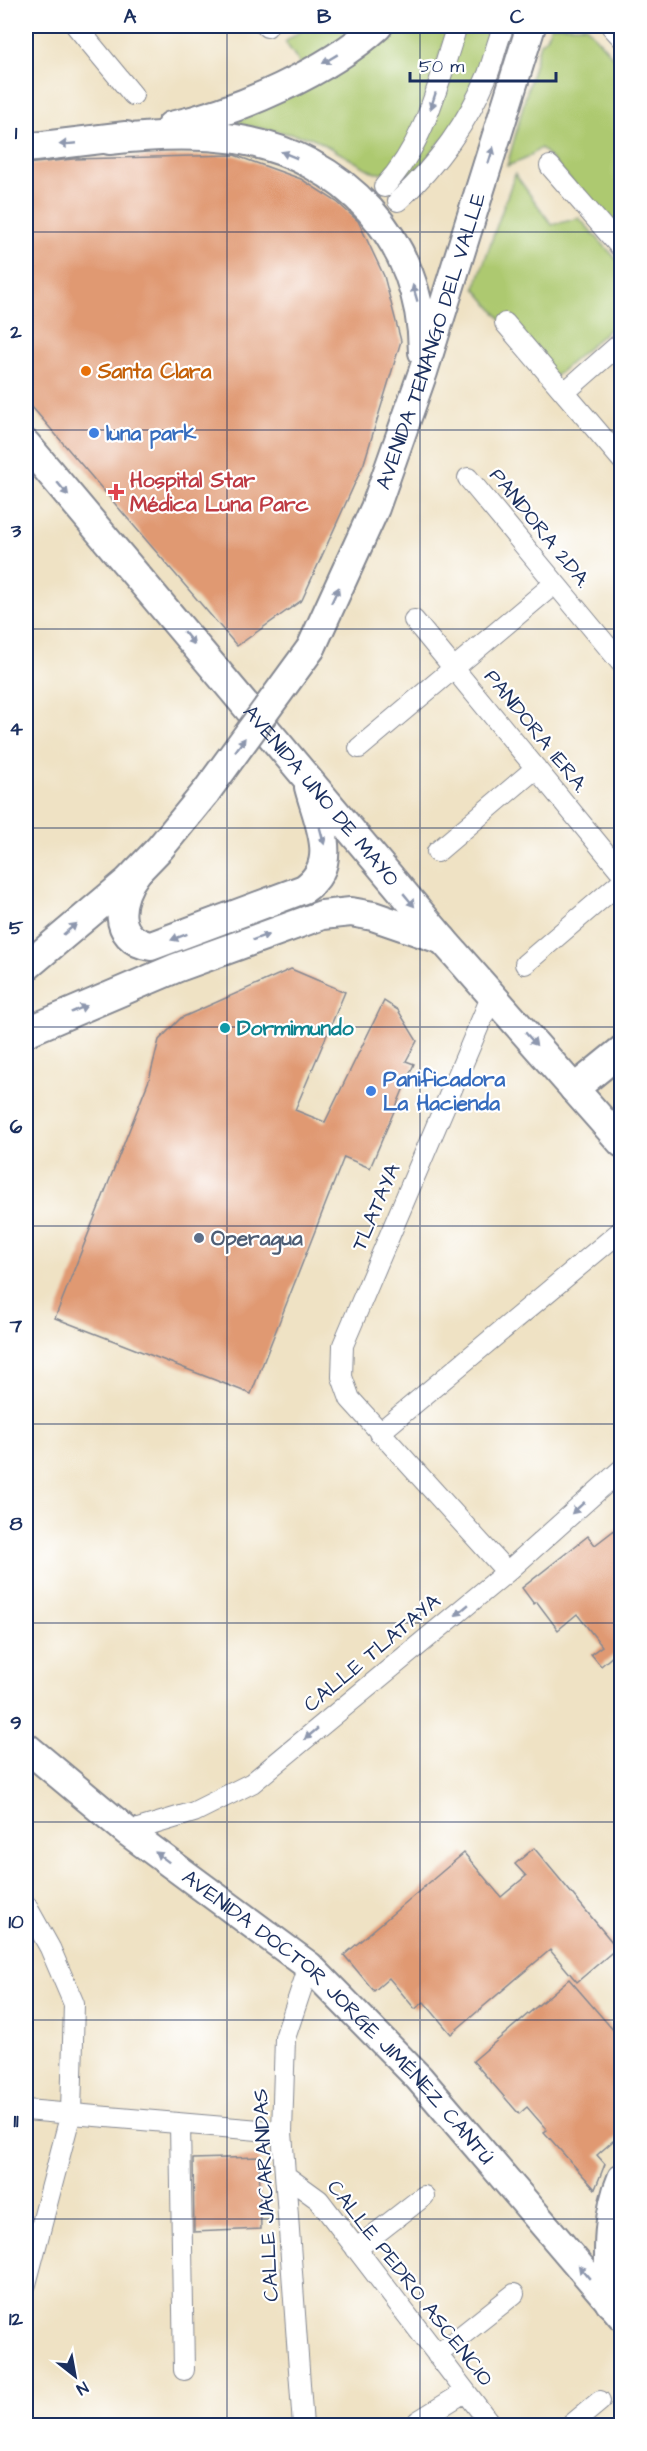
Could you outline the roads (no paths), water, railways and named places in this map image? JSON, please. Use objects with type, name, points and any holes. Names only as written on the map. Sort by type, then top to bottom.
[{"type":"main road","points":[[109,140],[206,118],[282,87],[363,39],[378,26]]},
{"type":"main road","name":"AVENIDA TENANGO DEL VALLE","points":[[137,872],[206,792],[311,648],[375,508],[423,372],[531,26]]},
{"type":"main road","points":[[26,148],[177,135],[236,140],[285,153],[309,163],[353,192],[383,226],[406,265],[419,307],[423,372]]},
{"type":"main road","name":"AVENIDA UNO DE MAYO","points":[[26,444],[443,940],[621,1143]]},
{"type":"main road","points":[[137,872],[130,880],[122,901],[121,922],[132,938],[152,946],[304,889],[320,873],[326,850],[307,780]]},
{"type":"main road","points":[[26,967],[137,872]]},
{"type":"main road","points":[[26,1032],[176,968],[322,915],[351,912],[373,916],[443,940]]},
{"type":"main road","points":[[574,1089],[621,1050]]},
{"type":"main road","name":"AVENIDA DOCTOR JORGE JIMÉNEZ CANTÚ","points":[[26,1747],[128,1832],[309,1966],[418,2078],[616,2310]]},
{"type":"main road","points":[[616,2310],[610,2222],[612,2202],[621,2178]]},
{"type":"street","points":[[75,26],[133,95]]},
{"type":"street","points":[[457,26],[419,138],[400,169],[391,194],[428,170],[463,122],[489,72],[504,26]]},
{"type":"street","points":[[611,26],[621,38]]},
{"type":"street","points":[[550,166],[621,249]]},
{"type":"street","points":[[505,323],[621,460]]},
{"type":"street","points":[[565,392],[621,342]]},
{"type":"street","name":"PANDORA 2DA.","points":[[468,478],[621,664]]},
{"type":"street","points":[[359,748],[554,584]]},
{"type":"street","name":"PANDORA 1ERA.","points":[[414,620],[621,873]]},
{"type":"street","points":[[437,852],[536,768]]},
{"type":"street","points":[[525,964],[621,882]]},
{"type":"street","name":"TLATAYA","points":[[492,995],[343,1345],[342,1377],[350,1399],[507,1572]]},
{"type":"street","points":[[379,1433],[621,1230]]},
{"type":"street","name":"CALLE TLATAYA","points":[[128,1832],[194,1812],[252,1783],[507,1572],[621,1469]]},
{"type":"street","points":[[26,1905],[50,1948],[74,2004],[71,2113],[26,2284]]},
{"type":"street","name":"CALLE JACARANDAS","points":[[303,2426],[282,2132],[285,2038],[309,1966]]},
{"type":"street","points":[[26,2110],[282,2132]]},
{"type":"street","points":[[180,2124],[184,2370]]},
{"type":"street","name":"CALLE PEDRO ASCENCIO","points":[[286,2176],[319,2200],[492,2426]]},
{"type":"street","points":[[357,2249],[424,2196]]},
{"type":"street","points":[[437,2355],[514,2294]]},
{"type":"street","points":[[418,2421],[465,2392]]},
{"type":"street","points":[[570,2426],[600,2401]]},
{"type":"place","name":"Santa Clara","points":[[86,371]]},
{"type":"place","name":"luna park","points":[[94,433]]},
{"type":"place","name":"Hospital Star Médica Luna Parc","points":[[116,492]]},
{"type":"place","name":"Dormimundo","points":[[225,1028]]},
{"type":"place","name":"Panificadora La Hacienda","points":[[371,1091]]},
{"type":"place","name":"Operagua","points":[[199,1238]]}]
